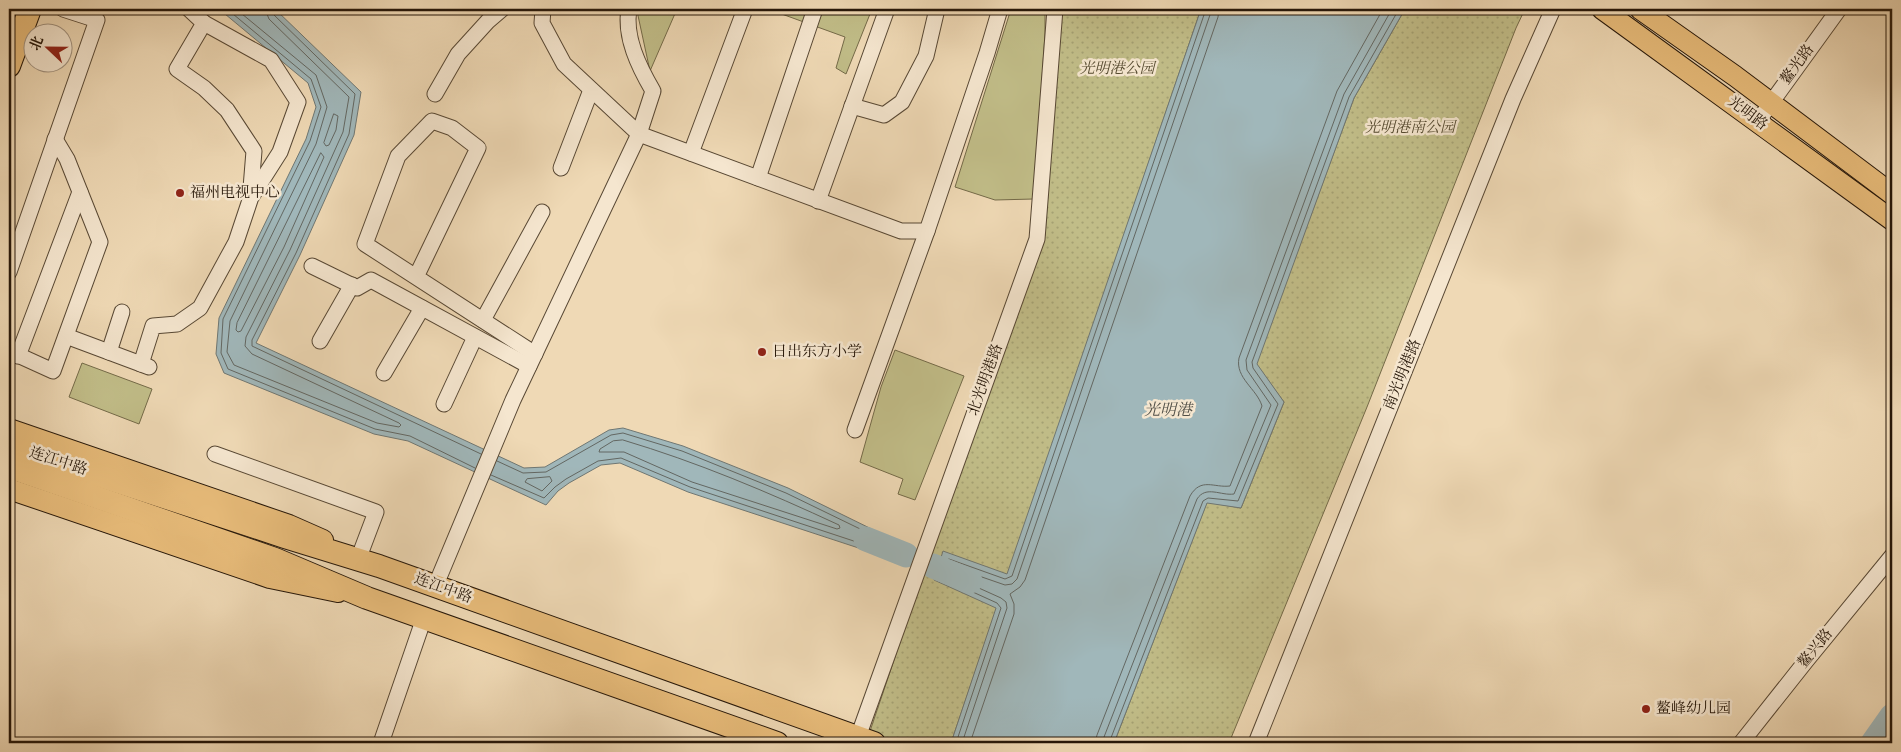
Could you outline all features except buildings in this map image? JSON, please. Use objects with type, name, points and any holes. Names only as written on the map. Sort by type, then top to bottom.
[{"type":"highway","points":[[9,66],[30,9]]},
{"type":"highway","name":"连江中路","points":[[9,446],[379,566],[866,740]]},
{"type":"highway","name":"连江中路","points":[[9,467],[275,560],[367,598],[777,743]]},
{"type":"main road","name":"光明路","points":[[1602,9],[1892,220]]},
{"type":"main road","name":"光明路","points":[[1640,9],[1771,103],[1892,194]]},
{"type":"main road","points":[[9,429],[289,525],[379,566]]},
{"type":"main road","points":[[9,489],[270,578],[367,598]]},
{"type":"street","points":[[9,272],[99,14],[63,9]]},
{"type":"street","points":[[66,336],[145,366],[153,326],[177,324],[200,308],[236,242],[250,200],[280,152],[298,102],[271,60],[204,22],[189,9]]},
{"type":"street","points":[[436,94],[458,54],[488,21],[502,9]]},
{"type":"street","points":[[543,9],[542,23],[564,64],[639,134],[901,231],[927,230]]},
{"type":"street","points":[[435,586],[513,400],[639,134],[653,91],[638,67],[627,21],[629,9]]},
{"type":"street","points":[[691,153],[745,9]]},
{"type":"street","points":[[758,178],[815,9]]},
{"type":"street","points":[[818,201],[887,9]]},
{"type":"street","points":[[852,106],[884,115],[902,102],[926,56],[937,9]]},
{"type":"street","points":[[855,430],[927,230],[1000,9]]},
{"type":"street","name":"北光明港路","points":[[866,740],[1037,238],[1055,9]]},
{"type":"street","name":"南光明港路","points":[[1256,743],[1516,92],[1553,9]]},
{"type":"street","name":"鳌光路","points":[[1758,121],[1840,9]]},
{"type":"street","points":[[204,22],[177,69],[204,88],[227,110],[254,151],[250,200]]},
{"type":"street","points":[[561,168],[591,90]]},
{"type":"street","points":[[416,277],[478,148],[452,128],[432,121],[398,156],[365,244],[416,277],[483,320],[532,360]]},
{"type":"street","points":[[55,139],[67,159],[100,242],[53,371],[14,353],[80,192]]},
{"type":"street","points":[[483,320],[542,212]]},
{"type":"street","points":[[312,266],[357,288],[371,280],[476,337],[532,360]]},
{"type":"street","points":[[320,341],[352,285]]},
{"type":"street","points":[[384,373],[422,308]]},
{"type":"street","points":[[109,352],[122,312]]},
{"type":"street","points":[[444,404],[476,337]]},
{"type":"street","points":[[215,454],[376,512],[358,557]]},
{"type":"street","name":"鳌兴路","points":[[1741,743],[1892,556]]},
{"type":"street","points":[[381,743],[424,618]]},
{"type":"green space","points":[[638,9],[677,9],[650,71],[637,11]]},
{"type":"green space","points":[[768,9],[872,9],[846,74],[836,68],[845,37]]},
{"type":"green space","points":[[1011,9],[1045,9],[1034,199],[995,200],[955,187]]},
{"type":"green space","name":"光明港公园","points":[[1061,9],[1201,9],[951,743],[866,743],[919,586],[1045,235]]},
{"type":"green space","name":"光明港南公园","points":[[1405,9],[1525,9],[1367,407],[1229,743],[1114,743],[1207,502],[1241,508],[1284,402],[1256,364],[1354,98]]},
{"type":"green space","points":[[895,350],[964,376],[915,500],[898,494],[903,479],[860,462],[881,387]]},
{"type":"green space","points":[[82,363],[152,389],[139,424],[69,397]]},
{"type":"water","points":[[219,9],[275,9],[361,92],[354,135],[300,255],[256,343],[524,468],[545,467],[609,430],[623,428],[683,446],[788,488],[892,539],[897,551],[886,557],[688,492],[620,463],[601,465],[569,483],[558,491],[546,505],[408,441],[374,434],[224,373],[216,354],[219,318],[306,139],[316,107],[308,83]]},
{"type":"water","name":"光明港","points":[[1201,9],[1405,9],[1354,98],[1257,364],[1284,402],[1241,508],[1207,503],[1114,743],[951,743],[996,608],[934,580],[943,551],[1007,574]]},
{"type":"waterway","points":[[866,539],[906,555]]},
{"type":"waterway","points":[[933,566],[970,581]]},
{"type":"waterway","points":[[1873,743],[1892,716]]},
{"type":"place","name":"福州电视中心","points":[[180,193]]},
{"type":"place","name":"日出东方小学","points":[[762,352]]},
{"type":"place","name":"鳌峰幼儿园","points":[[1646,709]]}]
